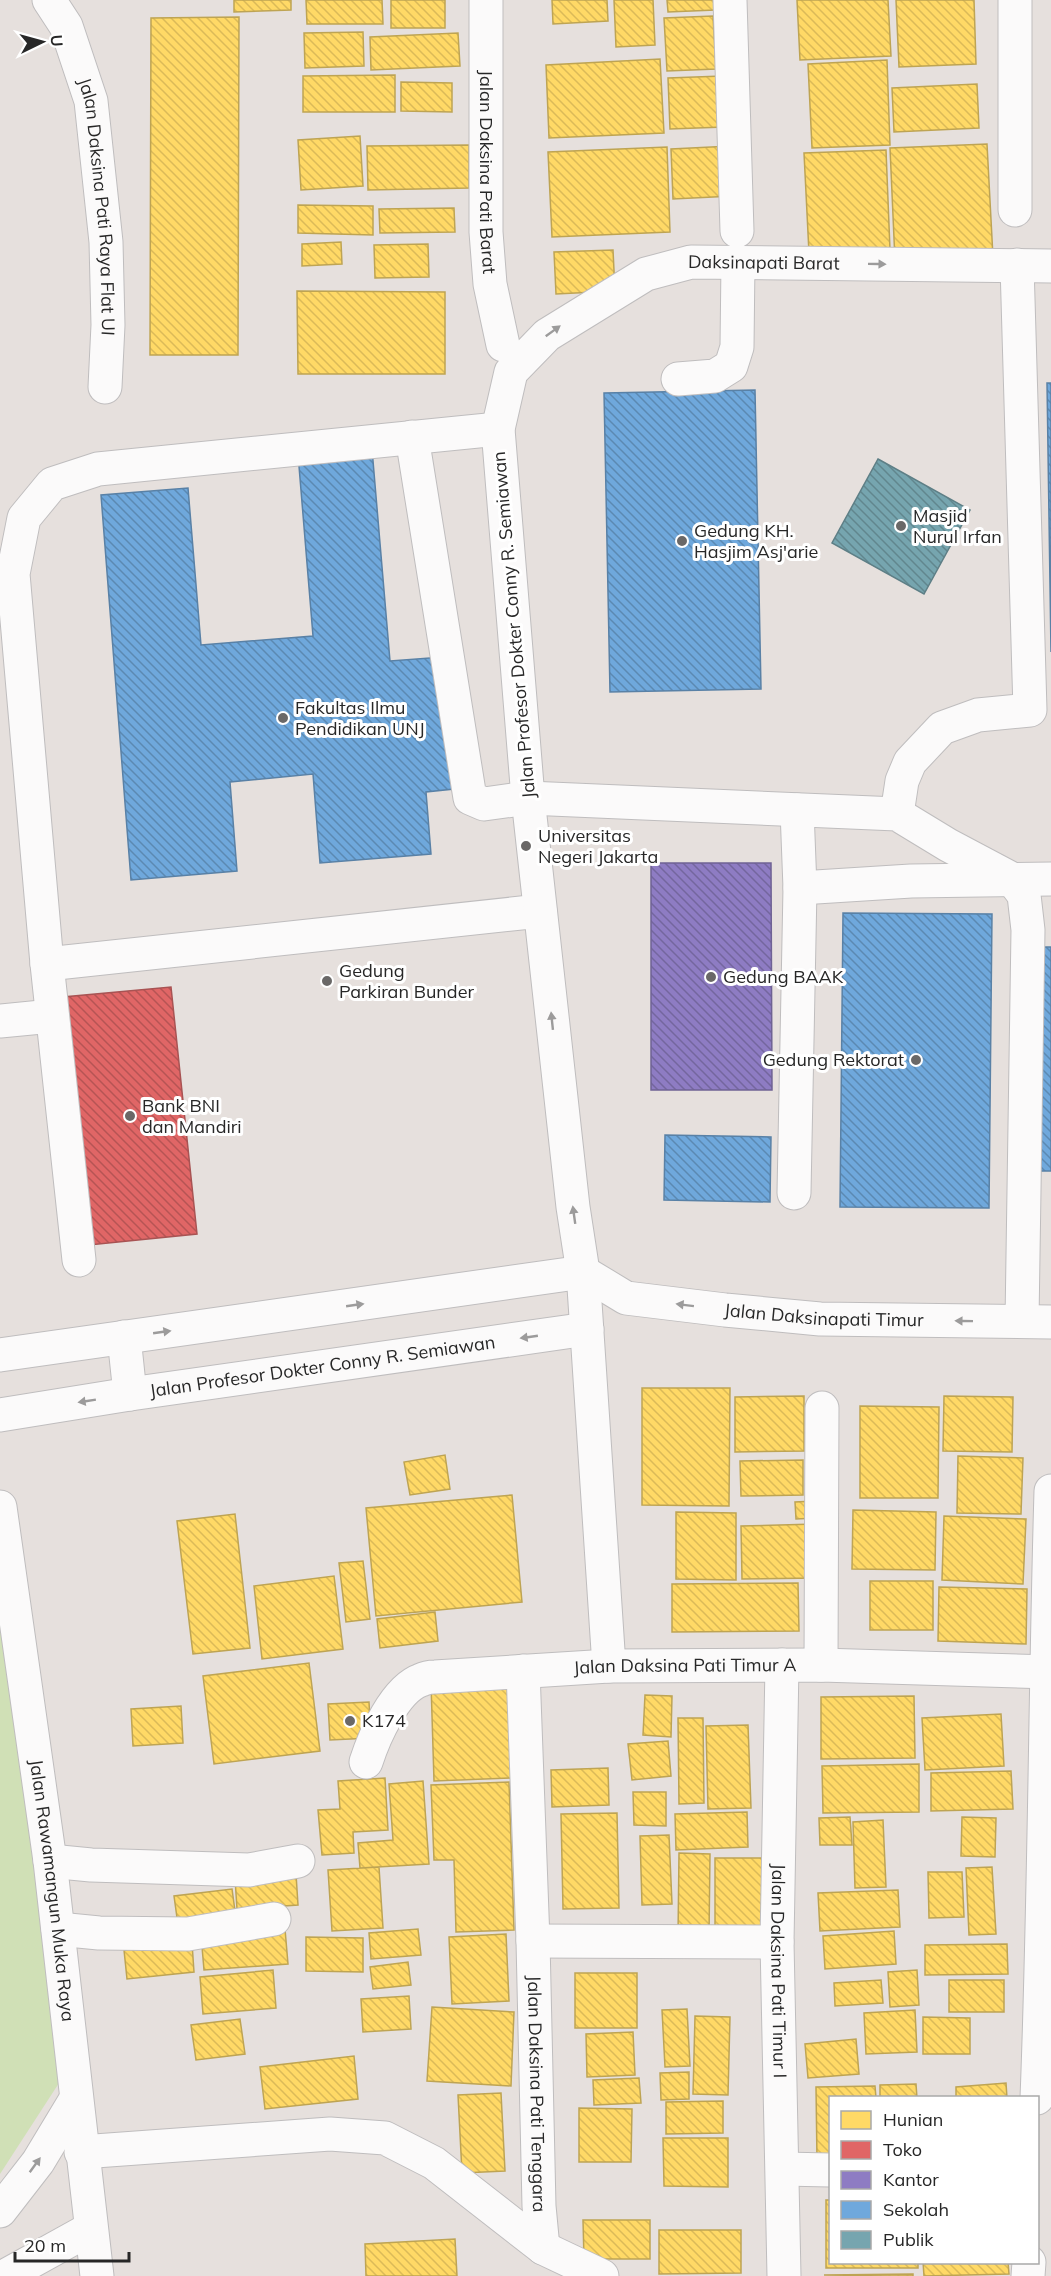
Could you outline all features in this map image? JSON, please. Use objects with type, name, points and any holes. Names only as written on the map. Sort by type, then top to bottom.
[{"type":"street","name":"Jalan Daksina Pati Raya Flat UI","points":[[49,0],[66,26],[91,101],[106,242],[108,325],[105,387]]},
{"type":"street","name":"Jalan Daksina Pati Barat","points":[[486,0],[486,232],[490,284],[507,358]]},
{"type":"street","points":[[678,379],[715,376],[730,366],[736,347],[738,247],[730,0]]},
{"type":"street","points":[[1015,0],[1016,210]]},
{"type":"street","name":"Daksinapati Barat","points":[[507,358],[645,274],[738,247],[1017,266],[1051,266]]},
{"type":"street","points":[[897,814],[903,781],[910,762],[942,728],[978,715],[1040,710],[1017,266]]},
{"type":"street","name":"Jalan Profesor Dokter Conny R. Semiawan","points":[[0,1415],[130,1394],[587,1329],[583,1272],[573,1207],[528,798],[498,429],[507,358]]},
{"type":"street","points":[[79,1260],[52,1016],[13,574],[24,518],[52,484],[98,470],[498,429]]},
{"type":"street","points":[[412,438],[470,798],[484,804],[528,798],[897,814],[948,845],[1012,879],[1024,895],[1028,930],[1037,1322]]},
{"type":"street","points":[[794,1193],[800,888],[797,810]]},
{"type":"street","points":[[800,888],[911,881],[1051,879]]},
{"type":"street","points":[[47,964],[540,911]]},
{"type":"street","points":[[0,1021],[52,1016]]},
{"type":"street","points":[[0,1355],[583,1272]]},
{"type":"street","name":"Jalan Daksinapati Timur","points":[[583,1272],[626,1298],[820,1319],[1037,1322]]},
{"type":"street","points":[[609,1666],[587,1329],[626,1298]]},
{"type":"street","points":[[124,1337],[130,1394]]},
{"type":"street","points":[[821,1665],[822,1408]]},
{"type":"street","points":[[1037,2096],[1047,1966],[1051,1491]]},
{"type":"street","name":"Jalan Rawamangun Muka Raya","points":[[0,1507],[50,1861],[81,2152],[97,2276]]},
{"type":"street","name":"Jalan Daksina Pati Timur I","points":[[782,1665],[777,1942],[784,2276]]},
{"type":"street","name":"Jalan Daksina Pati Timur A","points":[[366,1762],[371,1746],[395,1702],[420,1680],[435,1677],[609,1666],[821,1665],[1048,1672]]},
{"type":"street","name":"Jalan Daksina Pati Tenggara","points":[[523,1671],[533,1941],[539,2206],[543,2247]]},
{"type":"street","points":[[50,1861],[91,1865],[249,1870],[298,1861]]},
{"type":"street","points":[[57,1929],[99,1933],[188,1934],[274,1919]]},
{"type":"street","points":[[533,1941],[777,1942]]},
{"type":"street","points":[[0,2211],[38,2162],[76,2099]]},
{"type":"street","points":[[81,2152],[330,2134],[385,2138],[435,2163],[543,2247],[602,2276]]},
{"type":"street","points":[[783,2169],[829,2169]]},
{"type":"street","points":[[4,2276],[90,2229]]},
{"type":"green space","points":[[0,1526],[59,2083],[0,2174]]},
{"type":"building: Hunian","points":[[234,0],[291,0],[291,10],[234,12]]},
{"type":"building: Hunian","points":[[306,0],[382,0],[383,24],[307,24]]},
{"type":"building: Hunian","points":[[391,0],[445,0],[445,28],[391,28]]},
{"type":"building: Hunian","points":[[552,0],[607,0],[608,21],[553,24]]},
{"type":"building: Hunian","points":[[614,0],[653,0],[655,45],[616,47]]},
{"type":"building: Hunian","points":[[667,0],[714,0],[715,10],[668,12]]},
{"type":"building: Hunian","points":[[797,0],[888,0],[891,56],[800,60]]},
{"type":"building: Hunian","points":[[896,0],[974,0],[976,64],[899,67]]},
{"type":"building: Hunian","points":[[713,16],[716,69],[667,71],[664,18]]},
{"type":"building: Hunian","points":[[239,17],[238,355],[150,355],[151,18]]},
{"type":"building: Hunian","points":[[363,32],[364,66],[305,68],[304,33]]},
{"type":"building: Hunian","points":[[458,33],[460,66],[371,70],[370,37]]},
{"type":"building: Hunian","points":[[660,59],[664,133],[549,138],[546,65]]},
{"type":"building: Hunian","points":[[887,60],[890,145],[812,148],[808,64]]},
{"type":"building: Hunian","points":[[395,75],[395,112],[303,112],[303,76]]},
{"type":"building: Hunian","points":[[722,76],[724,127],[670,129],[668,78]]},
{"type":"building: Hunian","points":[[401,82],[452,83],[452,112],[401,111]]},
{"type":"building: Hunian","points":[[977,84],[979,128],[894,132],[892,88]]},
{"type":"building: Hunian","points":[[360,136],[363,186],[301,190],[298,140]]},
{"type":"building: Hunian","points":[[987,144],[993,257],[895,261],[890,148]]},
{"type":"building: Hunian","points":[[469,145],[469,188],[368,190],[367,146]]},
{"type":"building: Hunian","points":[[731,146],[733,196],[673,199],[671,149]]},
{"type":"building: Hunian","points":[[667,147],[670,232],[552,237],[548,152]]},
{"type":"building: Hunian","points":[[886,150],[890,250],[809,253],[804,153]]},
{"type":"building: Hunian","points":[[298,205],[373,206],[373,235],[298,233]]},
{"type":"building: Hunian","points":[[454,208],[455,232],[380,233],[379,209]]},
{"type":"building: Hunian","points":[[341,242],[342,264],[302,266],[302,244]]},
{"type":"building: Hunian","points":[[428,244],[429,277],[375,278],[374,245]]},
{"type":"building: Hunian","points":[[613,250],[615,291],[556,294],[554,252]]},
{"type":"building: Hunian","points":[[297,291],[445,292],[445,374],[298,374]]},
{"type":"building: Hunian","points":[[642,1388],[730,1388],[729,1506],[642,1505]]},
{"type":"building: Hunian","points":[[804,1396],[804,1451],[735,1452],[735,1397]]},
{"type":"building: Hunian","points":[[944,1396],[1013,1397],[1012,1452],[943,1451]]},
{"type":"building: Hunian","points":[[860,1406],[939,1407],[938,1498],[860,1498]]},
{"type":"building: Hunian","points":[[445,1455],[450,1489],[410,1495],[404,1462]]},
{"type":"building: Hunian","points":[[958,1456],[1023,1458],[1021,1514],[957,1513]]},
{"type":"building: Hunian","points":[[803,1460],[803,1495],[741,1496],[740,1461]]},
{"type":"building: Hunian","points":[[512,1495],[522,1602],[376,1616],[366,1508]]},
{"type":"building: Hunian","points":[[815,1501],[816,1518],[796,1519],[795,1502]]},
{"type":"building: Hunian","points":[[853,1510],[936,1512],[935,1570],[852,1569]]},
{"type":"building: Hunian","points":[[676,1512],[736,1513],[736,1580],[676,1579]]},
{"type":"building: Hunian","points":[[235,1514],[250,1648],[193,1654],[177,1521]]},
{"type":"building: Hunian","points":[[944,1516],[1026,1519],[1023,1584],[942,1580]]},
{"type":"building: Hunian","points":[[815,1524],[817,1578],[742,1579],[741,1526]]},
{"type":"building: Hunian","points":[[363,1561],[370,1619],[346,1622],[339,1563]]},
{"type":"building: Hunian","points":[[334,1576],[343,1649],[262,1659],[254,1586]]},
{"type":"building: Hunian","points":[[870,1581],[933,1581],[933,1630],[870,1630]]},
{"type":"building: Hunian","points":[[798,1583],[799,1631],[672,1632],[672,1584]]},
{"type":"building: Hunian","points":[[939,1587],[1027,1589],[1026,1644],[938,1641]]},
{"type":"building: Hunian","points":[[435,1612],[438,1641],[380,1648],[377,1619]]},
{"type":"building: Hunian","points":[[309,1663],[320,1751],[214,1764],[203,1676]]},
{"type":"building: Hunian","points":[[511,1681],[513,1778],[434,1781],[431,1683]]},
{"type":"building: Hunian","points":[[645,1695],[672,1696],[671,1737],[643,1735]]},
{"type":"building: Hunian","points":[[914,1696],[915,1758],[821,1759],[821,1697]]},
{"type":"building: Hunian","name":"K174","points":[[369,1702],[371,1738],[330,1740],[328,1704]]},
{"type":"building: Hunian","points":[[181,1706],[183,1743],[133,1746],[131,1709]]},
{"type":"building: Hunian","points":[[1001,1714],[1004,1766],[925,1770],[922,1718]]},
{"type":"building: Hunian","points":[[678,1718],[703,1718],[704,1803],[679,1804]]},
{"type":"building: Hunian","points":[[748,1725],[751,1808],[708,1809],[706,1726]]},
{"type":"building: Hunian","points":[[668,1741],[671,1776],[632,1780],[628,1744]]},
{"type":"building: Hunian","points":[[919,1764],[919,1812],[823,1813],[822,1766]]},
{"type":"building: Hunian","points":[[608,1768],[609,1805],[552,1807],[551,1770]]},
{"type":"building: Hunian","points":[[1011,1771],[1013,1809],[931,1811],[931,1773]]},
{"type":"building: Hunian","points":[[385,1778],[388,1830],[353,1832],[354,1853],[322,1855],[318,1810],[340,1809],[338,1781]]},
{"type":"building: Hunian","points":[[423,1781],[429,1864],[360,1868],[358,1843],[393,1840],[389,1784]]},
{"type":"building: Hunian","points":[[509,1782],[514,1930],[456,1932],[454,1860],[434,1860],[431,1785]]},
{"type":"building: Hunian","points":[[633,1792],[666,1792],[666,1826],[634,1825]]},
{"type":"building: Hunian","points":[[747,1812],[748,1847],[676,1850],[675,1814]]},
{"type":"building: Hunian","points":[[617,1813],[619,1908],[563,1909],[561,1814]]},
{"type":"building: Hunian","points":[[850,1817],[852,1845],[820,1845],[819,1818]]},
{"type":"building: Hunian","points":[[962,1817],[996,1818],[995,1857],[961,1856]]},
{"type":"building: Hunian","points":[[883,1820],[886,1887],[855,1888],[853,1822]]},
{"type":"building: Hunian","points":[[669,1835],[672,1904],[642,1905],[640,1836]]},
{"type":"building: Hunian","points":[[679,1853],[710,1854],[709,1937],[678,1937]]},
{"type":"building: Hunian","points":[[715,1858],[763,1858],[763,1927],[715,1927]]},
{"type":"building: Hunian","points":[[379,1867],[383,1928],[332,1931],[328,1870]]},
{"type":"building: Hunian","points":[[992,1867],[996,1934],[969,1935],[966,1868]]},
{"type":"building: Hunian","points":[[928,1872],[962,1872],[964,1917],[929,1918]]},
{"type":"building: Hunian","points":[[296,1874],[298,1905],[237,1909],[235,1878]]},
{"type":"building: Hunian","points":[[232,1889],[236,1918],[178,1925],[174,1896]]},
{"type":"building: Hunian","points":[[898,1890],[900,1927],[820,1931],[818,1893]]},
{"type":"building: Hunian","points":[[285,1929],[288,1964],[204,1970],[201,1935]]},
{"type":"building: Hunian","points":[[418,1929],[421,1955],[371,1959],[369,1933]]},
{"type":"building: Hunian","points":[[894,1931],[896,1964],[825,1969],[823,1936]]},
{"type":"building: Hunian","points":[[506,1934],[509,2001],[452,2004],[449,1937]]},
{"type":"building: Hunian","points":[[306,1937],[363,1938],[363,1972],[306,1971]]},
{"type":"building: Hunian","points":[[192,1943],[194,1972],[127,1979],[124,1950]]},
{"type":"building: Hunian","points":[[1007,1944],[1008,1974],[925,1975],[925,1945]]},
{"type":"building: Hunian","points":[[408,1962],[411,1985],[373,1989],[370,1967]]},
{"type":"building: Hunian","points":[[273,1970],[276,2008],[203,2014],[200,1977]]},
{"type":"building: Hunian","points":[[917,1970],[919,2005],[890,2007],[888,1972]]},
{"type":"building: Hunian","points":[[575,1973],[637,1973],[637,2028],[575,2028]]},
{"type":"building: Hunian","points":[[881,1980],[883,2003],[835,2006],[834,1983]]},
{"type":"building: Hunian","points":[[949,1980],[1004,1980],[1004,2012],[949,2012]]},
{"type":"building: Hunian","points":[[409,1996],[411,2029],[363,2032],[361,1999]]},
{"type":"building: Hunian","points":[[432,2007],[514,2012],[511,2086],[427,2081]]},
{"type":"building: Hunian","points":[[687,2009],[690,2066],[665,2067],[662,2010]]},
{"type":"building: Hunian","points":[[915,2010],[917,2052],[866,2054],[864,2013]]},
{"type":"building: Hunian","points":[[695,2016],[730,2017],[728,2095],[693,2094]]},
{"type":"building: Hunian","points":[[923,2017],[970,2018],[970,2054],[923,2054]]},
{"type":"building: Hunian","points":[[240,2019],[245,2054],[196,2060],[191,2025]]},
{"type":"building: Hunian","points":[[633,2032],[635,2075],[587,2077],[586,2034]]},
{"type":"building: Hunian","points":[[856,2039],[859,2074],[808,2078],[805,2044]]},
{"type":"building: Hunian","points":[[354,2056],[358,2099],[265,2109],[260,2067]]},
{"type":"building: Hunian","points":[[689,2072],[689,2099],[661,2100],[660,2073]]},
{"type":"building: Hunian","points":[[639,2078],[641,2103],[594,2105],[593,2080]]},
{"type":"building: Hunian","points":[[1006,2083],[1007,2096],[956,2096],[956,2087]]},
{"type":"building: Hunian","points":[[916,2084],[917,2096],[880,2096],[880,2085]]},
{"type":"building: Hunian","points":[[875,2086],[876,2096],[829,2096],[829,2161],[817,2161],[816,2087]]},
{"type":"building: Hunian","points":[[501,2093],[505,2171],[462,2173],[458,2095]]},
{"type":"building: Hunian","points":[[723,2101],[723,2133],[666,2134],[666,2102]]},
{"type":"building: Hunian","points":[[579,2108],[632,2109],[631,2162],[579,2162]]},
{"type":"building: Hunian","points":[[663,2138],[728,2138],[728,2187],[664,2186]]},
{"type":"building: Hunian","points":[[826,2200],[829,2200],[829,2264],[918,2264],[918,2268],[826,2268]]},
{"type":"building: Hunian","points":[[583,2220],[650,2220],[650,2259],[584,2259]]},
{"type":"building: Hunian","points":[[659,2230],[741,2230],[741,2273],[659,2274]]},
{"type":"building: Hunian","points":[[455,2239],[457,2276],[366,2276],[365,2244]]},
{"type":"building: Hunian","points":[[923,2264],[1008,2264],[1009,2274],[924,2276]]},
{"type":"building: Hunian","points":[[913,2274],[913,2276],[824,2275]]},
{"type":"building: Toko","name":"Bank BNI dan Mandiri","points":[[171,987],[197,1234],[89,1245],[63,997]]},
{"type":"building: Kantor","name":"Gedung BAAK","points":[[651,863],[771,863],[772,1090],[651,1090]]},
{"type":"building: Sekolah","points":[[1047,383],[1051,383],[1051,652]]},
{"type":"building: Sekolah","name":"Gedung KH. Hasjim Asj'arie","points":[[755,390],[761,689],[610,692],[604,393]]},
{"type":"building: Sekolah","name":"Fakultas Ilmu Pendidikan UNJ","points":[[372,449],[390,661],[443,657],[454,789],[426,792],[431,854],[320,863],[313,774],[230,782],[237,871],[131,880],[101,495],[188,488],[201,645],[313,636],[298,454]]},
{"type":"building: Sekolah","name":"Gedung Rektorat","points":[[843,913],[992,914],[989,1208],[840,1207]]},
{"type":"building: Sekolah","points":[[1032,947],[1051,947],[1051,1171],[1040,1171]]},
{"type":"building: Sekolah","points":[[665,1135],[771,1137],[770,1202],[664,1200]]},
{"type":"building: Publik","name":"Masjid Nurul Irfan","points":[[878,459],[970,510],[924,594],[832,543]]},
{"type":"place","name":"Masjid Nurul Irfan","points":[[901,526]]},
{"type":"place","name":"Gedung KH. Hasjim Asj'arie","points":[[682,541]]},
{"type":"place","name":"Fakultas Ilmu Pendidikan UNJ","points":[[283,718]]},
{"type":"place","name":"Universitas Negeri Jakarta","points":[[526,846]]},
{"type":"place","name":"Gedung BAAK","points":[[711,977]]},
{"type":"place","name":"Gedung Parkiran Bunder","points":[[327,981]]},
{"type":"place","name":"Gedung Rektorat","points":[[916,1060]]},
{"type":"place","name":"Bank BNI dan Mandiri","points":[[130,1116]]},
{"type":"place","name":"K174","points":[[350,1721]]}]
